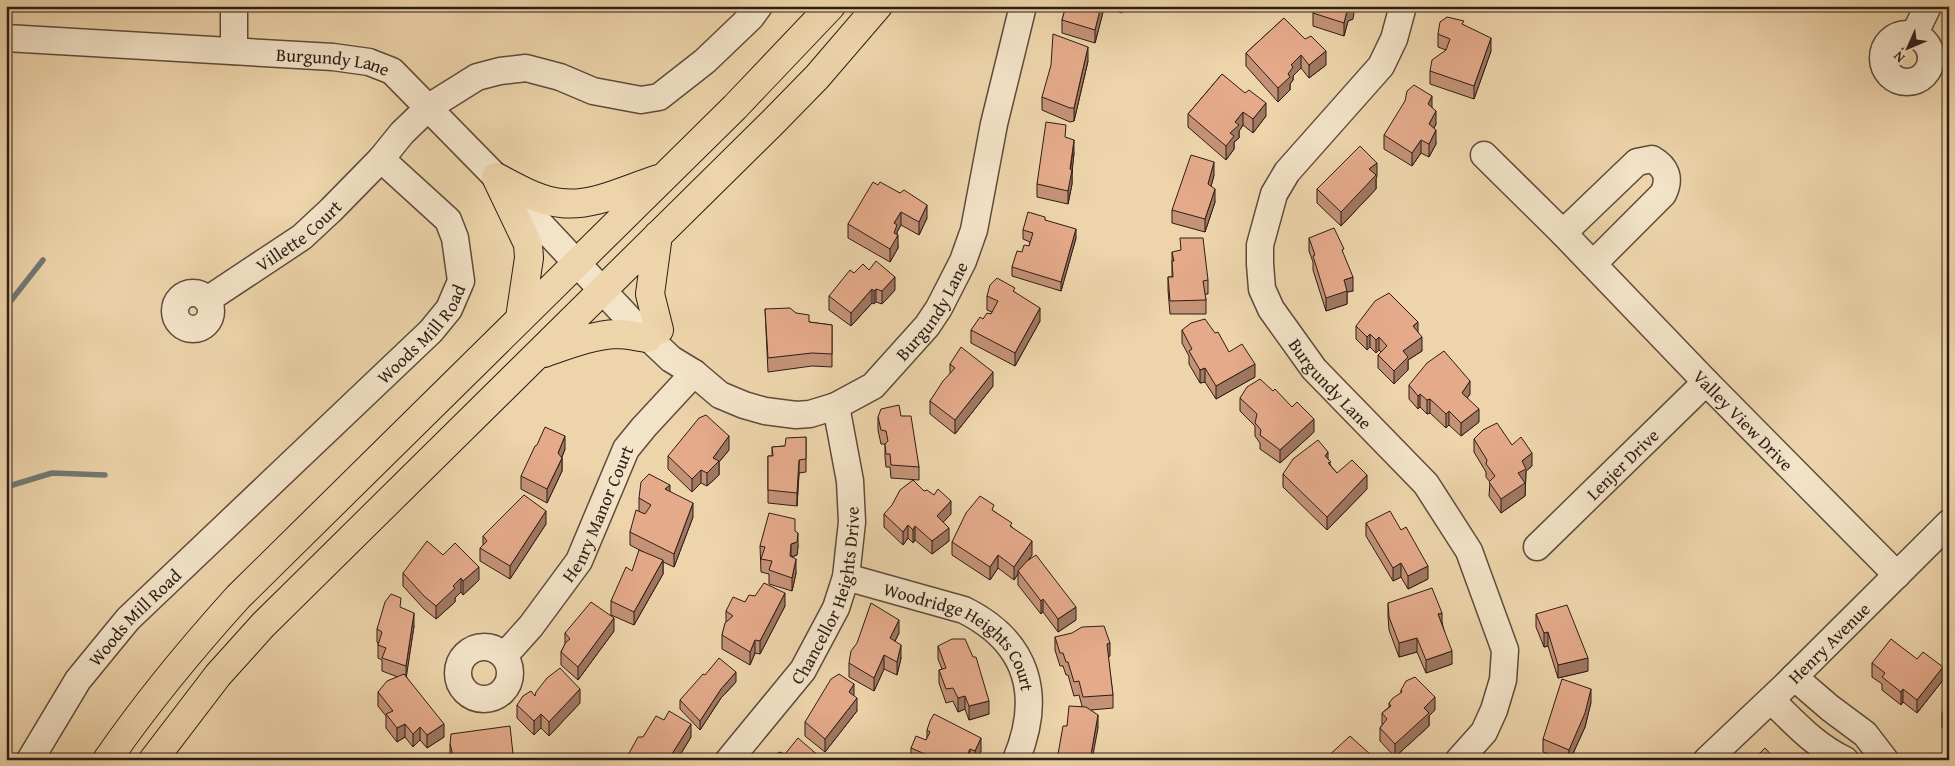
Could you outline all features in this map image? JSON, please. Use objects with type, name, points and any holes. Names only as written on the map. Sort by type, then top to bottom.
[{"type":"highway","points":[[107,760],[156,692],[193,646],[238,597],[665,177],[779,63],[830,6]]},
{"type":"highway","points":[[154,760],[218,675],[264,625],[817,77],[878,6]]},
{"type":"highway","points":[[496,177],[538,197],[559,203],[579,204],[598,200],[665,177]]},
{"type":"highway","points":[[496,177],[528,244],[529,258],[520,318]]},
{"type":"highway","points":[[536,356],[576,342],[599,337],[617,334],[653,334],[650,294],[658,235]]},
{"type":"street","points":[[234,6],[234,51]]},
{"type":"street","points":[[381,159],[402,133],[429,107],[477,77],[500,71],[526,68],[560,77],[593,91],[641,100],[659,97],[705,61],[759,6]]},
{"type":"street","name":"Burgundy Lane","points":[[6,38],[333,57],[369,62],[392,71],[429,107],[578,263],[606,286],[653,334],[671,359],[694,373],[720,395],[744,406],[796,415],[810,414],[836,406],[873,386],[927,326],[938,308],[963,261],[974,230],[994,124],[1023,6]]},
{"type":"street","name":"Burgundy Lane","points":[[1403,6],[1394,39],[1381,66],[1286,172],[1274,194],[1260,245],[1262,289],[1271,309],[1314,369],[1426,484],[1470,551],[1505,650],[1503,680],[1494,710],[1484,732],[1459,760]]},
{"type":"street","points":[[1914,35],[1928,6]]},
{"type":"street","name":"Valley View Drive","points":[[1484,154],[1897,575]]},
{"type":"street","name":"Villette Court","points":[[207,300],[302,237],[381,159]]},
{"type":"street","name":"Woods Mill Road","points":[[30,760],[78,680],[128,618],[431,331],[449,309],[461,281],[455,238],[448,220],[381,159]]},
{"type":"street","points":[[1563,233],[1637,162],[1652,159],[1664,168],[1667,186],[1664,194],[1593,264]]},
{"type":"street","name":"Henry Manor Court","points":[[504,656],[531,626],[579,561],[626,449],[694,373]]},
{"type":"street","name":"Lenjer Drive","points":[[1537,547],[1706,382]]},
{"type":"street","name":"Chancellor Heights Drive","points":[[729,760],[748,734],[803,670],[836,608],[846,576],[852,522],[851,501],[836,406]]},
{"type":"street","name":"Henry Avenue","points":[[1707,760],[1771,700],[1949,523]]},
{"type":"street","name":"Woodridge Heights Court","points":[[846,576],[964,610],[998,632],[1012,648],[1026,680],[1029,701],[1028,720],[1023,743],[1016,760]]},
{"type":"street","points":[[1794,676],[1830,708],[1865,734],[1885,760]]},
{"type":"street","points":[[1771,700],[1826,751],[1845,760]]},
{"type":"building","points":[[1066,6],[1101,6],[1095,30],[1062,20]]},
{"type":"building","points":[[1313,6],[1351,6],[1348,7],[1344,23],[1313,13]]},
{"type":"building","points":[[1447,17],[1464,21],[1462,24],[1491,38],[1474,86],[1430,71],[1432,60],[1446,50],[1450,39],[1438,34],[1440,22]]},
{"type":"building","points":[[1284,18],[1305,39],[1311,36],[1326,51],[1309,65],[1301,55],[1291,65],[1293,67],[1288,74],[1290,77],[1278,88],[1246,53]]},
{"type":"building","points":[[1053,34],[1088,47],[1074,108],[1042,97],[1051,65]]},
{"type":"building","points":[[1222,74],[1245,93],[1249,90],[1266,103],[1253,119],[1243,112],[1235,122],[1239,125],[1230,133],[1234,136],[1226,146],[1188,114]]},
{"type":"building","points":[[1414,85],[1432,96],[1428,104],[1436,111],[1429,124],[1436,130],[1429,144],[1421,140],[1412,153],[1384,135],[1405,101],[1407,91]]},
{"type":"building","points":[[1046,122],[1066,125],[1065,137],[1074,140],[1070,169],[1072,170],[1068,191],[1037,184]]},
{"type":"building","points":[[1360,146],[1377,163],[1369,169],[1376,175],[1341,212],[1317,189]]},
{"type":"building","points":[[1191,155],[1214,162],[1208,184],[1215,189],[1205,219],[1172,210]]},
{"type":"building","points":[[873,182],[878,185],[880,182],[900,193],[904,190],[927,205],[919,222],[901,212],[894,223],[897,225],[894,233],[898,235],[890,249],[848,224]]},
{"type":"building","points":[[1028,212],[1045,217],[1045,220],[1076,229],[1061,282],[1012,267],[1017,251],[1022,252],[1024,245],[1029,246],[1033,233],[1023,230]]},
{"type":"building","points":[[1334,228],[1344,249],[1342,250],[1353,277],[1344,280],[1347,291],[1326,298],[1309,238]]},
{"type":"building","points":[[1180,238],[1203,238],[1208,280],[1203,281],[1206,300],[1170,301],[1168,277],[1173,277],[1172,261],[1174,261],[1172,252],[1181,250]]},
{"type":"building","points":[[876,261],[895,277],[882,291],[876,289],[874,291],[872,289],[851,313],[829,296],[850,270],[854,273],[863,264],[869,270]]},
{"type":"building","points":[[997,278],[1015,288],[1013,291],[1040,308],[1015,353],[971,330],[980,317],[983,319],[987,313],[991,314],[998,301],[987,296],[990,285]]},
{"type":"building","points":[[1389,293],[1418,322],[1413,326],[1422,337],[1403,351],[1408,357],[1394,371],[1378,355],[1387,346],[1379,337],[1376,340],[1370,334],[1367,337],[1356,326],[1375,301]]},
{"type":"building","points":[[790,308],[796,313],[809,315],[809,322],[832,325],[832,354],[812,353],[768,358],[765,309]]},
{"type":"building","points":[[1205,319],[1215,333],[1218,332],[1229,352],[1242,344],[1255,364],[1216,386],[1205,368],[1200,370],[1189,351],[1192,349],[1182,330],[1191,323]]},
{"type":"building","points":[[961,347],[993,372],[955,420],[930,401],[943,381],[955,368],[950,364]]},
{"type":"building","points":[[1444,351],[1470,381],[1462,393],[1479,409],[1461,423],[1449,411],[1446,414],[1430,399],[1427,400],[1420,394],[1418,396],[1409,385],[1427,363]]},
{"type":"building","points":[[1260,379],[1273,391],[1275,389],[1292,407],[1297,402],[1314,419],[1280,450],[1260,435],[1261,430],[1255,423],[1257,414],[1240,398],[1247,387]]},
{"type":"building","points":[[899,405],[901,416],[911,416],[919,467],[891,465],[890,454],[886,454],[885,444],[888,441],[886,431],[881,430],[878,417],[881,409]]},
{"type":"building","points":[[706,415],[729,436],[713,458],[719,461],[707,473],[701,470],[692,479],[668,456],[699,418]]},
{"type":"building","points":[[1497,423],[1512,445],[1521,437],[1532,453],[1522,461],[1526,469],[1518,473],[1525,483],[1501,499],[1489,482],[1495,476],[1486,464],[1487,460],[1474,439],[1483,430]]},
{"type":"building","points":[[545,427],[565,436],[558,453],[562,458],[547,489],[521,476]]},
{"type":"building","points":[[806,437],[806,459],[799,460],[797,493],[768,490],[768,456],[773,456],[772,447],[785,446],[786,438]]},
{"type":"building","points":[[1318,440],[1328,452],[1325,456],[1331,462],[1328,463],[1337,473],[1352,460],[1367,475],[1327,517],[1283,474],[1293,459]]},
{"type":"building","points":[[649,474],[670,485],[665,489],[693,503],[674,554],[630,532],[636,510],[645,514],[651,505],[639,498],[641,482]]},
{"type":"building","points":[[913,480],[924,491],[927,490],[934,495],[938,489],[951,501],[937,516],[949,528],[932,541],[915,526],[913,530],[908,525],[903,532],[884,514],[892,505],[900,490]]},
{"type":"building","points":[[524,495],[546,511],[510,566],[480,548],[487,541],[483,536]]},
{"type":"building","points":[[980,496],[994,505],[992,510],[1012,523],[1010,526],[1032,541],[1014,567],[998,555],[990,567],[952,542],[966,513]]},
{"type":"building","points":[[1390,511],[1401,530],[1406,527],[1428,566],[1408,576],[1401,563],[1393,568],[1366,523]]},
{"type":"building","points":[[769,513],[795,519],[795,531],[798,533],[797,542],[791,544],[790,556],[796,559],[792,578],[769,570],[772,561],[761,559],[765,547],[760,546]]},
{"type":"building","points":[[427,541],[443,555],[455,543],[479,567],[463,581],[461,578],[453,586],[455,588],[436,606],[403,573]]},
{"type":"building","points":[[639,550],[663,560],[634,612],[611,601],[626,567],[632,571]]},
{"type":"building","points":[[1036,555],[1076,607],[1058,619],[1043,599],[1041,601],[1018,571]]},
{"type":"building","points":[[764,583],[785,593],[760,641],[755,640],[750,652],[722,635],[725,623],[733,616],[726,611],[733,597],[745,602],[749,595],[755,596]]},
{"type":"building","points":[[1432,588],[1442,613],[1438,614],[1452,651],[1426,660],[1417,638],[1399,643],[1389,617],[1388,603]]},
{"type":"building","points":[[391,594],[401,598],[400,607],[414,613],[406,666],[382,658],[386,648],[378,645],[382,632],[377,629],[385,602]]},
{"type":"building","points":[[591,602],[614,618],[578,667],[561,652],[566,642],[570,639],[565,633]]},
{"type":"building","points":[[871,603],[899,620],[890,638],[901,645],[897,662],[884,655],[874,678],[849,663],[851,651],[857,643]]},
{"type":"building","points":[[1567,605],[1588,658],[1558,665],[1548,632],[1544,633],[1536,614]]},
{"type":"building","points":[[1104,626],[1110,643],[1107,644],[1113,695],[1083,697],[1079,681],[1074,682],[1068,662],[1066,662],[1063,653],[1060,653],[1055,637],[1072,633],[1082,627]]},
{"type":"building","points":[[952,639],[965,639],[973,657],[976,657],[989,701],[969,706],[965,696],[958,698],[953,688],[946,689],[939,670],[946,668],[938,646]]},
{"type":"building","points":[[1891,639],[1917,659],[1923,652],[1943,667],[1917,700],[1903,689],[1901,692],[1882,677],[1885,673],[1872,663]]},
{"type":"building","points":[[719,658],[736,672],[721,689],[700,721],[680,700]]},
{"type":"building","points":[[560,668],[580,689],[549,722],[541,714],[534,721],[517,705],[523,696],[531,691],[535,696],[547,678]]},
{"type":"building","points":[[404,674],[444,724],[427,735],[420,727],[413,734],[405,724],[397,728],[386,714],[393,711],[378,692],[387,681]]},
{"type":"building","points":[[839,674],[854,684],[849,692],[857,698],[825,739],[805,722],[831,679]]},
{"type":"building","points":[[1415,677],[1435,697],[1424,708],[1429,713],[1395,744],[1380,728],[1387,719],[1382,713],[1391,706],[1389,703],[1393,698],[1402,692],[1401,690],[1406,681]]},
{"type":"building","points":[[1562,679],[1591,689],[1585,713],[1569,750],[1543,739]]},
{"type":"building","points":[[1949,698],[1949,717],[1942,714]]},
{"type":"building","points":[[1069,706],[1086,707],[1098,715],[1090,760],[1057,760],[1063,726],[1067,726]]},
{"type":"building","points":[[669,711],[691,724],[668,760],[637,760],[628,755],[638,737],[643,737],[656,716],[664,720]]},
{"type":"building","points":[[934,714],[981,738],[975,751],[970,749],[965,760],[931,760],[932,757],[911,748],[916,736],[926,740],[930,732],[927,730]]},
{"type":"building","points":[[510,726],[513,754],[454,759],[450,744],[451,734]]},
{"type":"building","points":[[1350,736],[1371,755],[1366,760],[1325,759]]},
{"type":"building","points":[[798,738],[821,758],[820,760],[772,760],[779,752],[785,754]]},
{"type":"building","points":[[1765,748],[1776,760],[1753,760]]},
{"type":"building","points":[[1231,755],[1255,760],[1230,760]]},
{"type":"building","points":[[1145,756],[1158,760],[1144,760]]},
{"type":"waterway","points":[[6,307],[43,260]]},
{"type":"waterway","points":[[6,487],[52,473],[105,475]]}]
